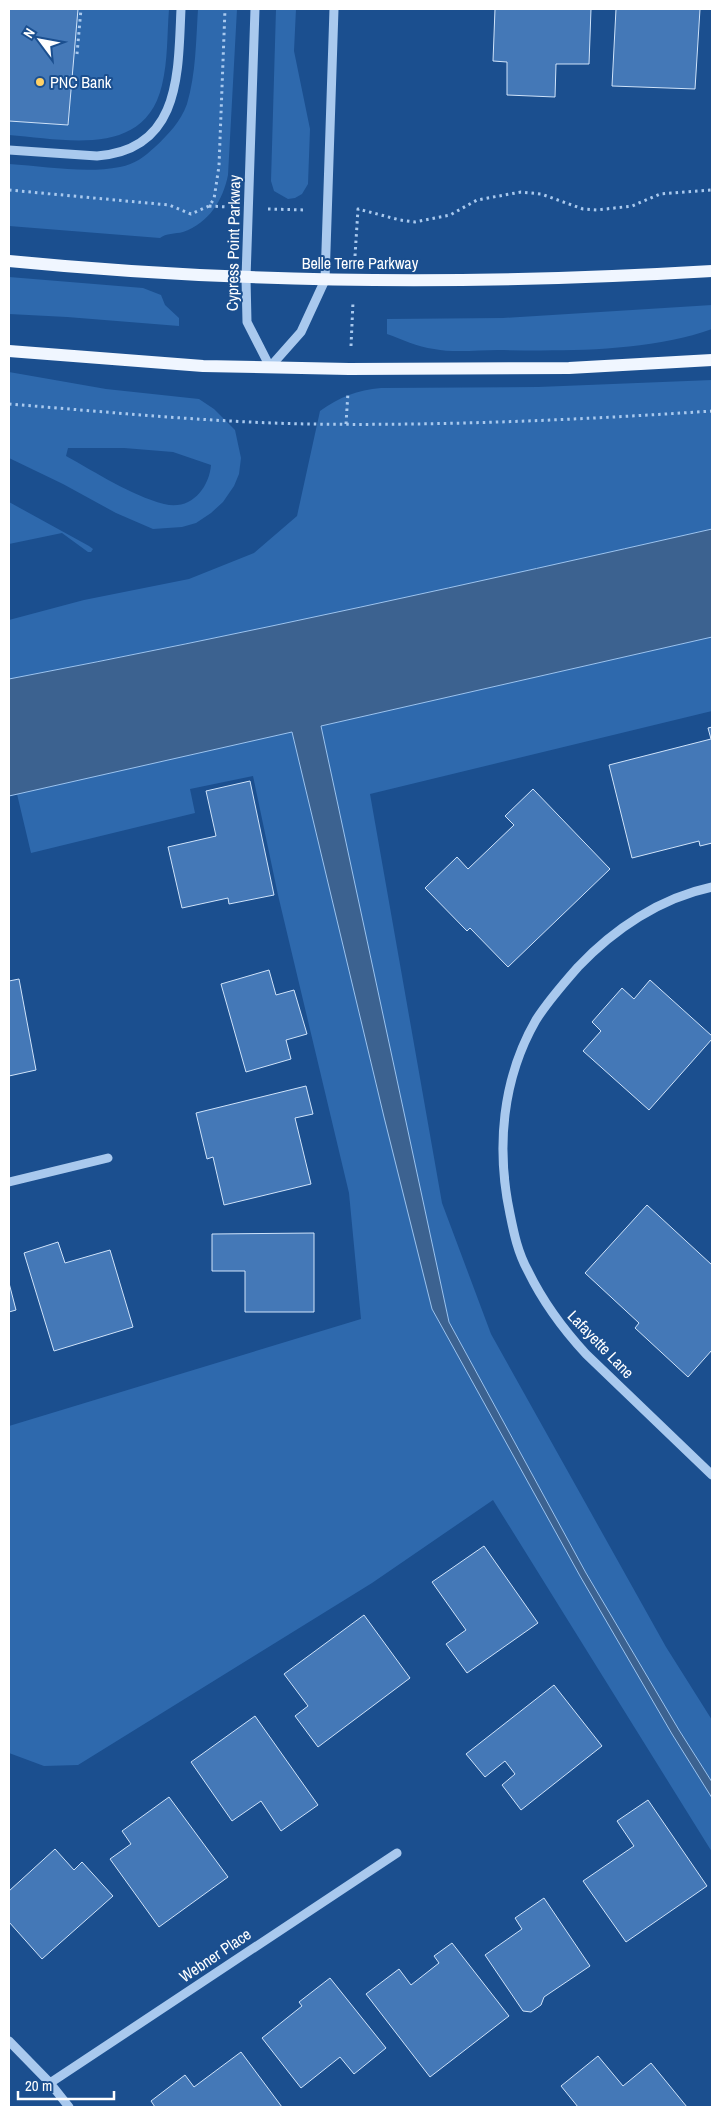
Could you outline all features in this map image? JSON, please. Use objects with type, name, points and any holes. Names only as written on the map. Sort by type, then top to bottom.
[{"type":"main road","name":"Belle Terre Parkway","points":[[9,261],[246,278],[325,280],[582,278],[712,271]]},
{"type":"main road","points":[[9,351],[203,366],[483,370],[569,368],[712,360]]},
{"type":"street","points":[[9,150],[97,156],[109,155],[123,152],[147,137],[165,117],[175,90],[182,9]]},
{"type":"street","name":"Cypress Point Parkway","points":[[255,9],[246,278],[247,322],[270,367]]},
{"type":"street","points":[[270,367],[301,332],[325,280],[334,9]]},
{"type":"street","name":"Lafayette Lane","points":[[712,887],[651,910],[618,930],[588,957],[556,992],[536,1020],[518,1062],[507,1102],[502,1141],[505,1189],[515,1241],[527,1270],[553,1314],[568,1335],[586,1354],[712,1475]]},
{"type":"street","points":[[9,1182],[108,1158]]},
{"type":"street","name":"Webner Place","points":[[50,2083],[397,1853]]},
{"type":"street","points":[[9,2041],[50,2083],[69,2107]]},
{"type":"path","points":[[78,54],[81,9]]},
{"type":"path","points":[[209,206],[214,199],[219,166],[225,9]]},
{"type":"path","points":[[9,190],[169,205],[191,214],[209,206],[328,211],[357,211],[358,208],[400,220],[415,222],[450,215],[477,200],[521,192],[541,194],[582,209],[597,210],[632,206],[660,194],[712,190]]},
{"type":"path","points":[[346,424],[348,392]]},
{"type":"path","points":[[9,404],[306,424],[520,422],[712,411]]},
{"type":"shaded area","points":[[76,9],[169,9],[164,76],[153,109],[139,125],[121,134],[100,139],[54,139],[9,135],[9,121],[68,125]]},
{"type":"shaded area","points":[[198,9],[237,9],[228,175],[223,193],[207,217],[192,228],[160,238],[9,226],[9,164],[79,170],[120,167],[143,157],[169,133],[178,122],[190,93],[195,57]]},
{"type":"shaded area","points":[[276,9],[296,9],[294,51],[310,129],[308,184],[302,194],[288,199],[274,191],[271,181]]},
{"type":"shaded area","points":[[9,277],[143,288],[161,295],[165,305],[179,318],[179,326],[9,314]]},
{"type":"shaded area","points":[[712,305],[712,329],[687,337],[634,346],[579,350],[449,351],[422,347],[387,334],[387,319],[503,318]]},
{"type":"shaded area","points":[[9,372],[106,389],[199,399],[214,409],[235,430],[241,458],[239,474],[234,486],[223,502],[211,513],[196,523],[182,527],[153,529],[116,513],[63,484],[9,458]],"holes":[[[68,448],[124,448],[173,452],[211,465],[206,482],[197,496],[190,501],[173,505],[164,504],[139,495],[66,456]]]},
{"type":"shaded area","points":[[712,380],[712,529],[361,607],[9,679],[9,620],[84,600],[189,579],[254,553],[297,516],[320,411],[349,395],[364,390],[381,388],[538,387]]},
{"type":"shaded area","points":[[9,502],[93,549],[91,552],[88,552],[62,533],[9,544]]},
{"type":"shaded area","points":[[712,529],[712,637],[321,726],[449,1322],[586,1573],[712,1782],[712,1798],[672,1734],[580,1576],[432,1309],[292,732],[9,796],[9,679],[361,607]]},
{"type":"shaded area","points":[[712,637],[712,711],[370,794],[442,1203],[491,1334],[666,1647],[712,1720],[712,1782],[586,1573],[449,1322],[321,726]]},
{"type":"shaded area","points":[[292,732],[432,1309],[672,1734],[712,1798],[712,1852],[493,1500],[372,1583],[78,1765],[44,1766],[9,1753],[9,1426],[361,1319],[349,1193],[278,895],[253,776],[190,789],[195,813],[31,853],[17,794]]},
{"type":"building","name":"PNC Bank","points":[[9,9],[78,9],[68,125],[9,121]]},
{"type":"building","points":[[495,9],[591,9],[589,64],[556,64],[555,97],[507,95],[507,62],[493,61]]},
{"type":"building","points":[[616,9],[700,9],[695,89],[612,86]]},
{"type":"building","points":[[712,727],[712,843],[700,846],[699,841],[632,858],[609,765],[711,739],[708,728]]},
{"type":"building","points":[[250,781],[274,895],[229,904],[228,898],[182,908],[168,847],[216,836],[206,791]]},
{"type":"building","points":[[533,789],[610,869],[508,967],[470,928],[467,931],[425,888],[457,857],[468,869],[514,825],[505,816]]},
{"type":"building","points":[[269,970],[276,995],[294,990],[307,1034],[286,1040],[291,1059],[246,1072],[221,984]]},
{"type":"building","points":[[19,979],[36,1070],[9,1076],[9,981]]},
{"type":"building","points":[[650,980],[712,1036],[712,1039],[649,1110],[583,1051],[601,1031],[592,1022],[622,988],[634,999]]},
{"type":"building","points":[[306,1086],[313,1114],[295,1118],[311,1184],[224,1205],[213,1157],[207,1159],[196,1113]]},
{"type":"building","points":[[647,1205],[712,1265],[712,1350],[688,1377],[635,1328],[639,1323],[585,1273]]},
{"type":"building","points":[[314,1233],[314,1312],[245,1312],[245,1271],[212,1271],[212,1234]]},
{"type":"building","points":[[58,1242],[65,1263],[110,1250],[133,1327],[54,1351],[24,1253]]},
{"type":"building","points":[[9,1283],[16,1310],[9,1312]]},
{"type":"building","points":[[484,1546],[538,1623],[467,1673],[446,1644],[466,1630],[432,1582]]},
{"type":"building","points":[[364,1615],[410,1678],[318,1747],[295,1716],[308,1706],[284,1674]]},
{"type":"building","points":[[554,1685],[602,1746],[521,1810],[502,1785],[515,1774],[505,1761],[485,1777],[466,1754]]},
{"type":"building","points":[[255,1716],[318,1805],[281,1831],[261,1801],[232,1821],[191,1762]]},
{"type":"building","points":[[169,1797],[228,1877],[159,1927],[110,1859],[131,1844],[122,1831]]},
{"type":"building","points":[[648,1800],[707,1886],[626,1942],[583,1881],[634,1846],[617,1821]]},
{"type":"building","points":[[55,1849],[74,1870],[82,1862],[113,1896],[42,1959],[9,1922],[9,1891]]},
{"type":"building","points":[[544,1898],[590,1966],[544,1997],[541,2005],[531,2012],[523,2011],[485,1955],[522,1929],[515,1918]]},
{"type":"building","points":[[452,1943],[509,2016],[430,2077],[366,1994],[399,1969],[411,1985],[439,1963],[434,1956]]},
{"type":"building","points":[[330,1978],[386,2048],[354,2074],[340,2057],[301,2088],[262,2038],[302,2006],[299,2002]]},
{"type":"building","points":[[241,2052],[282,2107],[155,2107],[151,2101],[185,2075],[194,2087]]},
{"type":"building","points":[[598,2056],[623,2086],[651,2063],[687,2107],[578,2107],[561,2086]]},
{"type":"place","name":"PNC Bank","points":[[40,82]]}]
